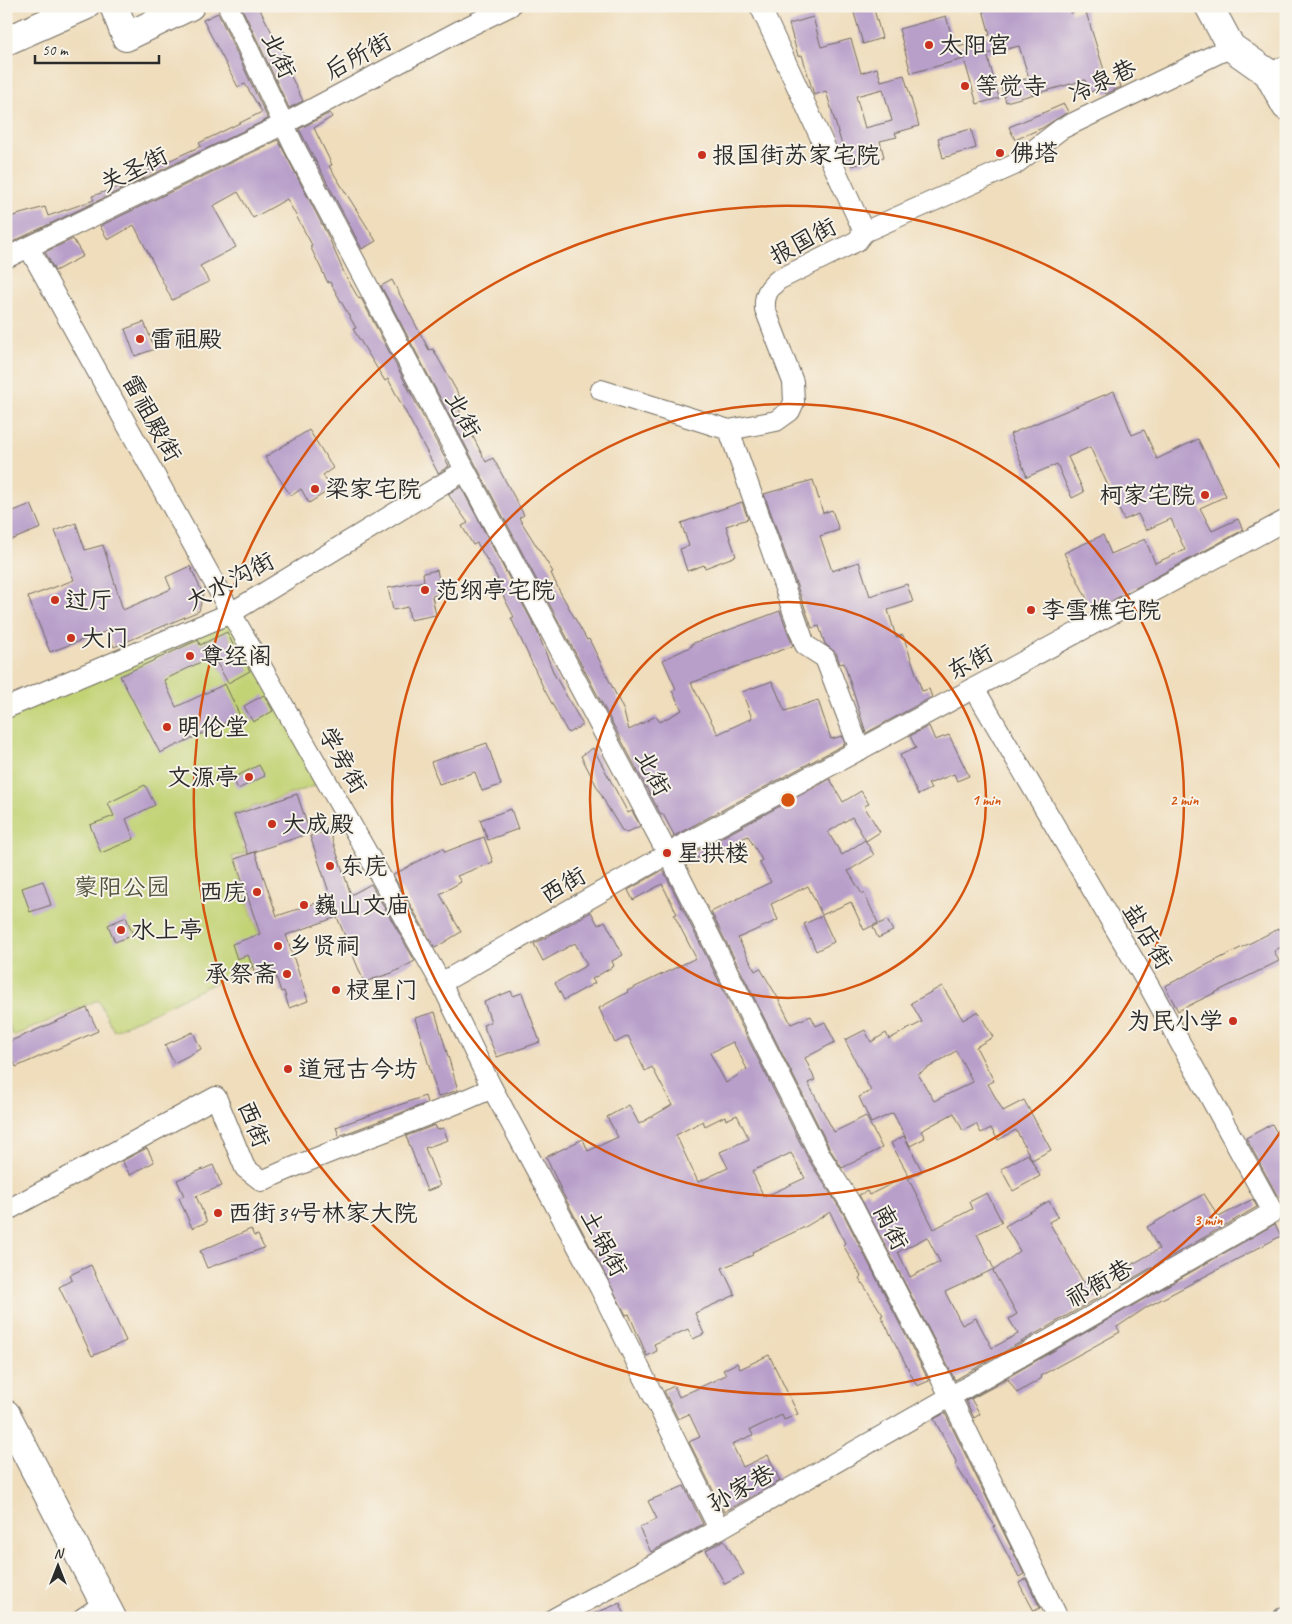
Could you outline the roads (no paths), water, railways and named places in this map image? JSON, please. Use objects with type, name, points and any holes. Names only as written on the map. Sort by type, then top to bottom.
[{"type":"main road","points":[[6,40],[85,6]]},
{"type":"main road","points":[[114,6],[126,37],[190,6]]},
{"type":"main road","points":[[1209,6],[1230,47],[1277,70],[1286,106]]},
{"type":"main road","points":[[6,1414],[100,1613]]},
{"type":"street","name":"北街","points":[[228,6],[284,124],[464,471],[668,853]]},
{"type":"street","name":"后所街","points":[[284,124],[510,6]]},
{"type":"street","name":"报国街","points":[[729,430],[776,421],[790,411],[794,402],[793,382],[765,308],[764,298],[768,289],[778,280],[857,241],[864,232],[760,6]]},
{"type":"street","name":"冷泉巷","points":[[864,232],[1014,165],[1061,129],[1230,47]]},
{"type":"street","name":"关圣街","points":[[6,258],[284,124]]},
{"type":"street","name":"雷祖殿街","points":[[29,248],[231,613]]},
{"type":"street","points":[[601,390],[729,430],[805,645],[825,658],[860,750]]},
{"type":"street","name":"大水沟街","points":[[6,708],[231,613],[464,471]]},
{"type":"street","name":"东街","points":[[668,853],[1286,520]]},
{"type":"street","name":"学旁街","points":[[231,613],[441,983]]},
{"type":"street","name":"盐店街","points":[[974,688],[1149,986],[1273,1212]]},
{"type":"street","name":"西街","points":[[441,983],[668,853]]},
{"type":"street","name":"南街","points":[[668,853],[821,1157],[852,1207],[950,1398],[1058,1618]]},
{"type":"street","name":"土锅街","points":[[441,983],[492,1088],[600,1288],[719,1529]]},
{"type":"street","name":"西街","points":[[6,1211],[216,1097],[245,1168],[262,1181],[316,1156],[444,1110],[492,1088]]},
{"type":"street","name":"祁衙巷","points":[[950,1398],[1273,1212]]},
{"type":"street","name":"孙家巷","points":[[555,1618],[719,1529],[950,1398]]},
{"type":"tunnel","points":[[657,860],[679,847]]},
{"type":"place","name":"太阳宫","points":[[929,45]]},
{"type":"place","name":"等觉寺","points":[[965,86]]},
{"type":"place","name":"佛塔","points":[[1000,153]]},
{"type":"place","name":"报国街苏家宅院","points":[[702,155]]},
{"type":"place","name":"雷祖殿","points":[[140,339]]},
{"type":"place","name":"梁家宅院","points":[[315,489]]},
{"type":"place","name":"柯家宅院","points":[[1205,495]]},
{"type":"place","name":"范纲亭宅院","points":[[425,590]]},
{"type":"place","name":"过厅","points":[[55,600]]},
{"type":"place","name":"李雪樵宅院","points":[[1031,610]]},
{"type":"place","name":"大门","points":[[71,638]]},
{"type":"place","name":"尊经阁","points":[[190,656]]},
{"type":"place","name":"明伦堂","points":[[167,727]]},
{"type":"place","name":"文源亭","points":[[249,777]]},
{"type":"place","name":"大成殿","points":[[272,824]]},
{"type":"place","name":"星拱楼","points":[[667,853]]},
{"type":"place","name":"东庑","points":[[330,866]]},
{"type":"place","name":"西庑","points":[[257,892]]},
{"type":"place","name":"巍山文庙","points":[[304,905]]},
{"type":"place","name":"水上亭","points":[[121,930]]},
{"type":"place","name":"乡贤祠","points":[[278,946]]},
{"type":"place","name":"承祭斋","points":[[287,974]]},
{"type":"place","name":"棂星门","points":[[336,990]]},
{"type":"place","name":"为民小学","points":[[1233,1021]]},
{"type":"place","name":"道冠古今坊","points":[[288,1069]]},
{"type":"place","name":"西街34号林家大院","points":[[218,1213]]},
{"type":"park label","name":"蒙阳公园","points":[[122,887]]}]
